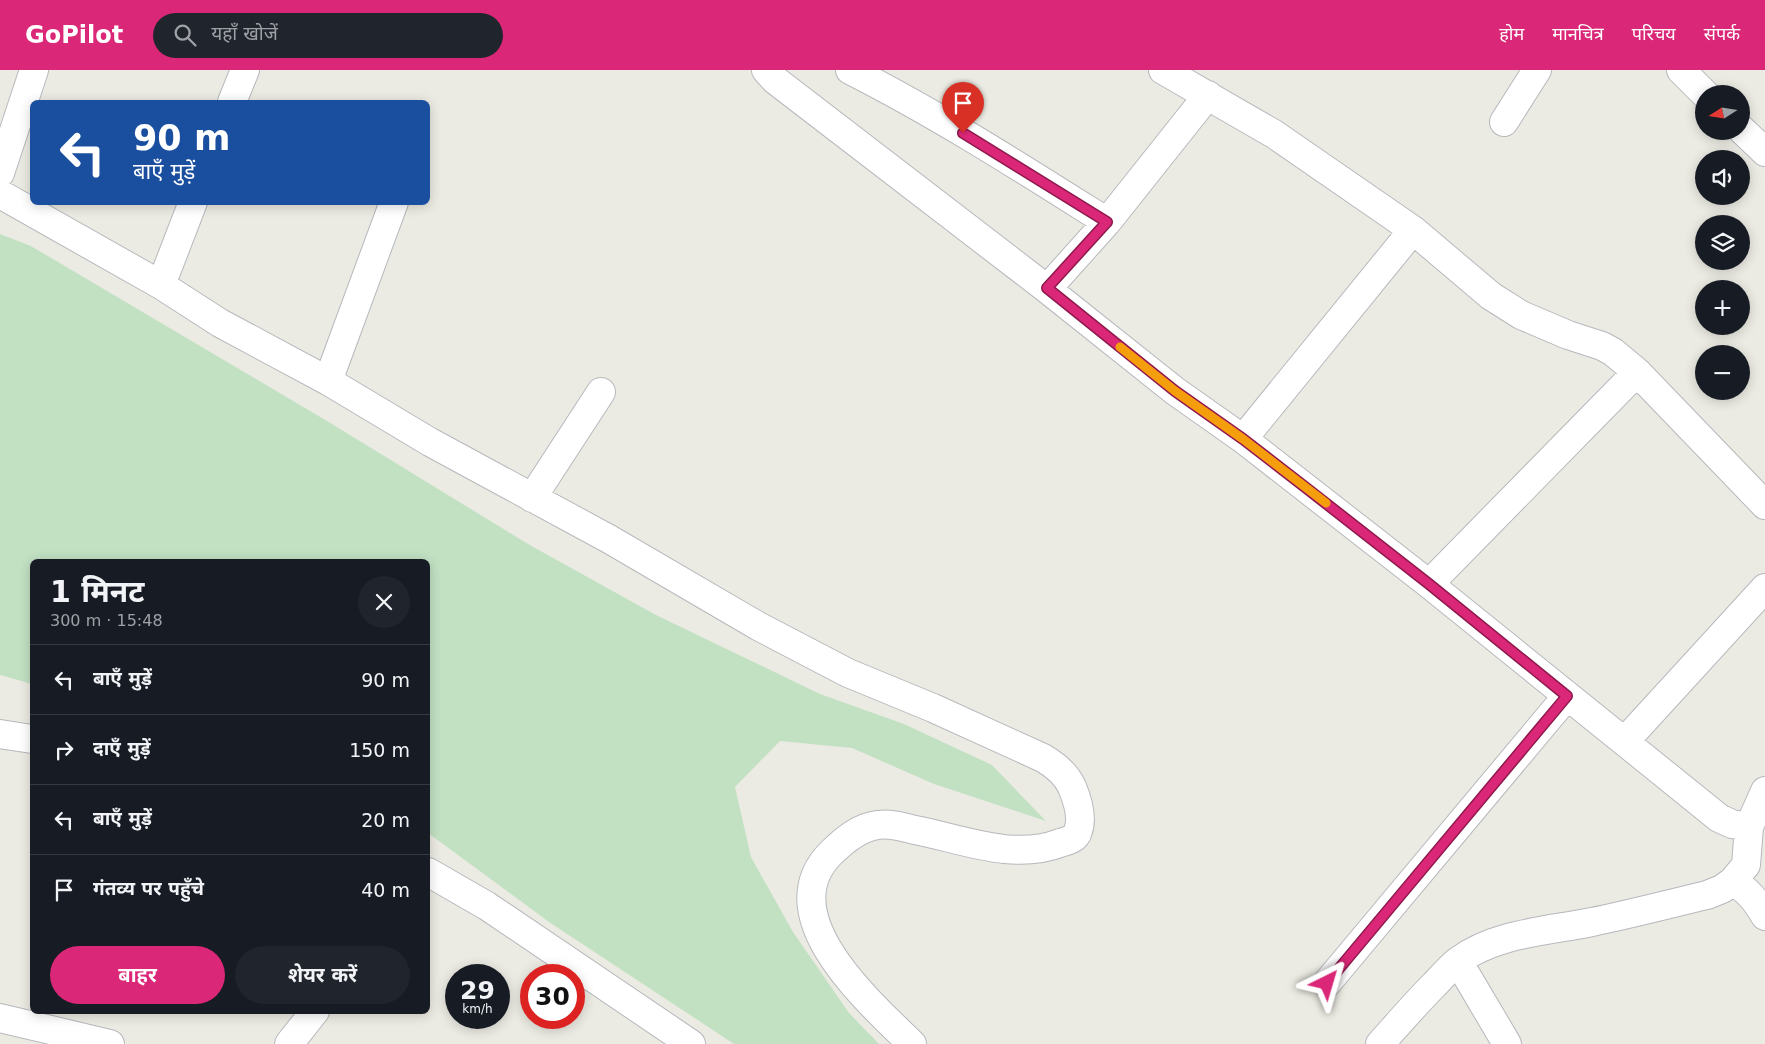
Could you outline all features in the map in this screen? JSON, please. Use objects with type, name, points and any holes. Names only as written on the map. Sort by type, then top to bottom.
[{"type":"street","points":[[0,173],[34,70]]},
{"type":"street","points":[[233,100],[245,70]]},
{"type":"street","points":[[766,70],[775,80],[1047,288],[1175,391],[1243,439],[1429,584],[1719,818],[1732,824],[1750,827]]},
{"type":"street","points":[[850,70],[912,103],[980,143],[1107,222]]},
{"type":"street","points":[[1163,70],[1274,134],[1413,230],[1491,296],[1521,315],[1613,352],[1637,372],[1765,505]]},
{"type":"street","points":[[1504,122],[1537,70]]},
{"type":"street","points":[[1681,70],[1696,85]]},
{"type":"street","points":[[1047,288],[1107,222],[1208,95]]},
{"type":"street","points":[[1750,138],[1765,152]]},
{"type":"street","points":[[0,194],[161,285],[220,323],[328,381],[430,442],[609,539],[758,626],[848,673],[933,708],[1043,758],[1065,775],[1074,794],[1080,821],[1078,833],[1071,839],[1052,846],[1026,850],[986,847],[926,832],[891,825],[877,825],[850,836],[825,859],[818,870],[811,891],[811,902],[818,930],[838,966],[853,984],[912,1044]]},
{"type":"street","points":[[161,285],[192,205]]},
{"type":"street","points":[[328,381],[393,205]]},
{"type":"street","points":[[1243,439],[1413,230]]},
{"type":"street","points":[[1429,584],[1637,372]]},
{"type":"street","points":[[532,498],[601,392]]},
{"type":"street","points":[[1625,741],[1765,588]]},
{"type":"street","points":[[1327,983],[1567,696]]},
{"type":"street","points":[[0,734],[30,739]]},
{"type":"street","points":[[1380,1044],[1458,961],[1481,948],[1495,942],[1593,922],[1707,895],[1722,889],[1733,881],[1746,865],[1750,827],[1765,791]]},
{"type":"street","points":[[430,873],[487,906],[661,1036],[691,1044]]},
{"type":"street","points":[[1733,881],[1748,890],[1757,900],[1765,916]]},
{"type":"street","points":[[1458,961],[1507,1044]]},
{"type":"street","points":[[289,1044],[313,1014]]},
{"type":"street","points":[[0,1018],[110,1044]]},
{"type":"green space","points":[[0,234],[31,246],[327,421],[528,544],[656,615],[820,694],[904,724],[992,765],[1046,821],[934,784],[852,748],[780,741],[735,787],[751,857],[793,932],[849,1013],[879,1044],[734,1044],[549,922],[430,834],[430,559],[30,559],[30,683],[0,675]]},
{"type":"slow traffic","points":[[1120,347],[1175,391],[1243,439],[1326,503]]},
{"type":"route","points":[[963,133],[1107,222],[1047,288],[1175,391],[1243,439],[1429,584],[1567,696],[1327,983]]}]
